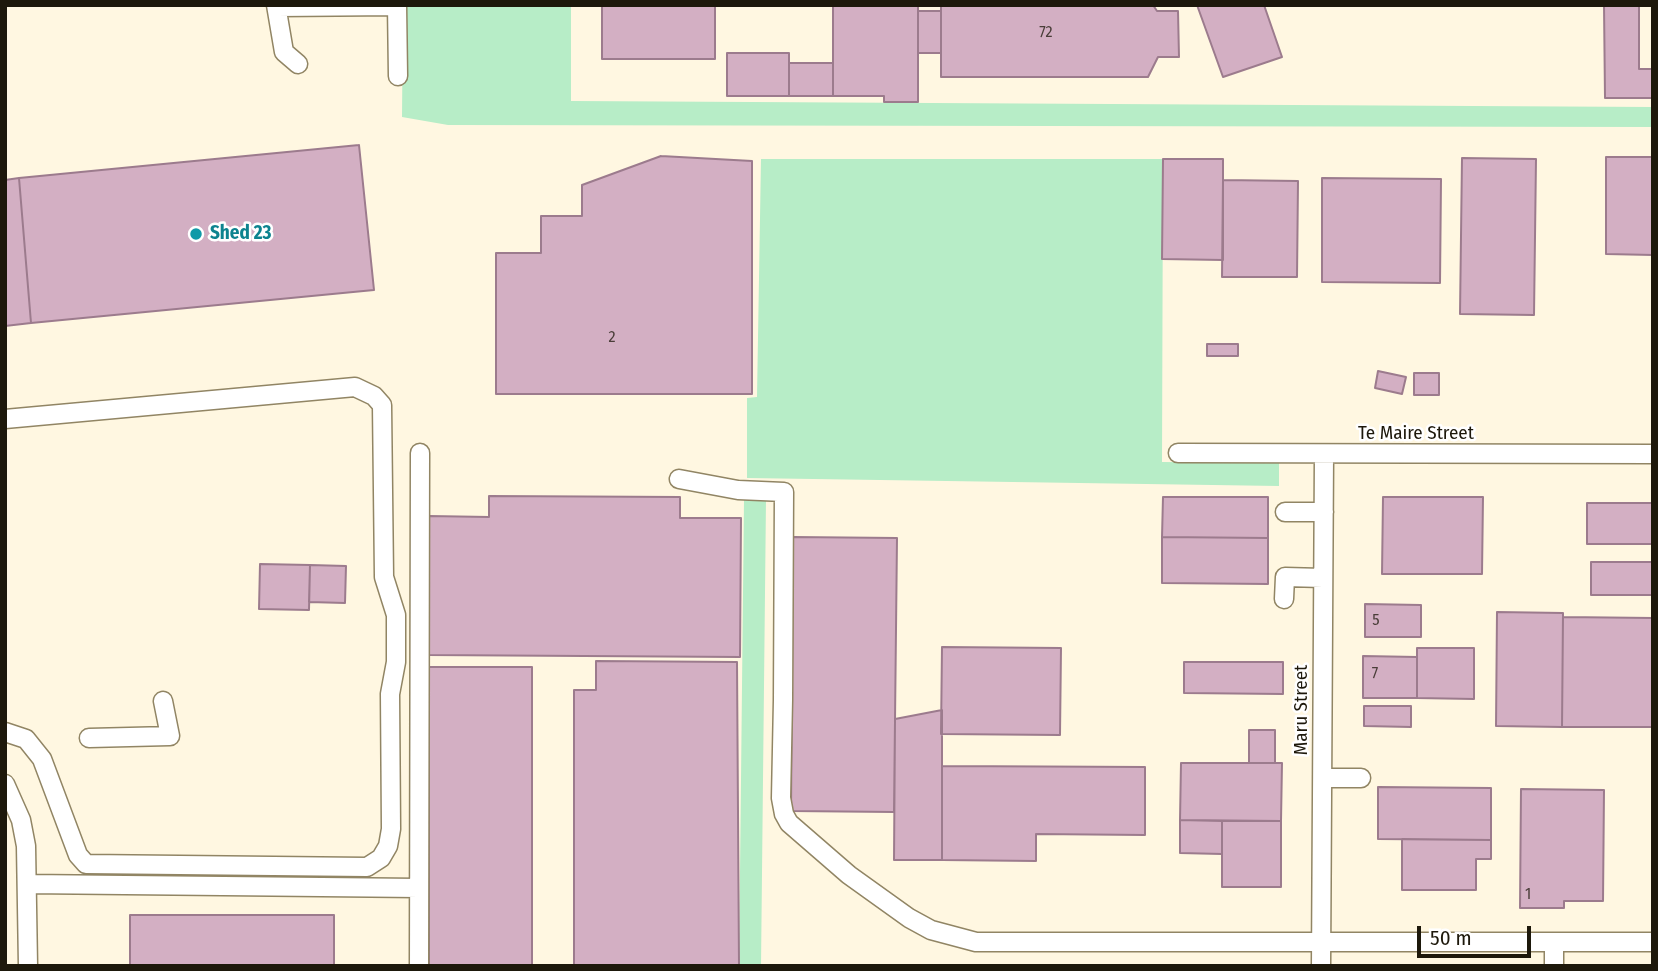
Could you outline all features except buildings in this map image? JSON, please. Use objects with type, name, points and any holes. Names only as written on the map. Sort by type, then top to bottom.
[{"type":"street","points":[[298,64],[284,52],[276,6],[397,6],[398,76]]},
{"type":"street","points":[[5,419],[355,387],[374,396],[382,405],[384,577],[396,615],[396,662],[390,694],[391,830],[388,846],[381,858],[366,867],[86,864],[78,855],[42,759],[26,739],[5,732]]},
{"type":"street","points":[[419,966],[420,453]]},
{"type":"street","name":"Te Maire Street","points":[[1178,453],[1653,454]]},
{"type":"street","name":"Maru Street","points":[[1321,966],[1324,455]]},
{"type":"street","points":[[678,479],[738,490],[784,492],[781,806],[789,823],[849,875],[920,924],[944,935],[976,942],[1653,942]]},
{"type":"street","points":[[1284,512],[1324,512]]},
{"type":"street","points":[[1284,599],[1284,577],[1323,578]]},
{"type":"street","points":[[89,738],[170,736],[163,701]]},
{"type":"street","points":[[1323,778],[1360,778]]},
{"type":"street","points":[[5,784],[21,820],[26,846],[28,966]]},
{"type":"street","points":[[27,884],[419,888]]},
{"type":"street","points":[[1554,966],[1555,943]]},
{"type":"green space","points":[[403,5],[571,5],[571,101],[1653,107],[1653,127],[448,125],[402,117]]},
{"type":"green space","points":[[761,159],[1163,159],[1162,462],[1279,463],[1279,486],[747,478],[747,398],[757,397]]},
{"type":"green space","points":[[766,499],[761,966],[739,966],[744,500]]},
{"type":"place","name":"Shed 23","points":[[196,234]]}]
